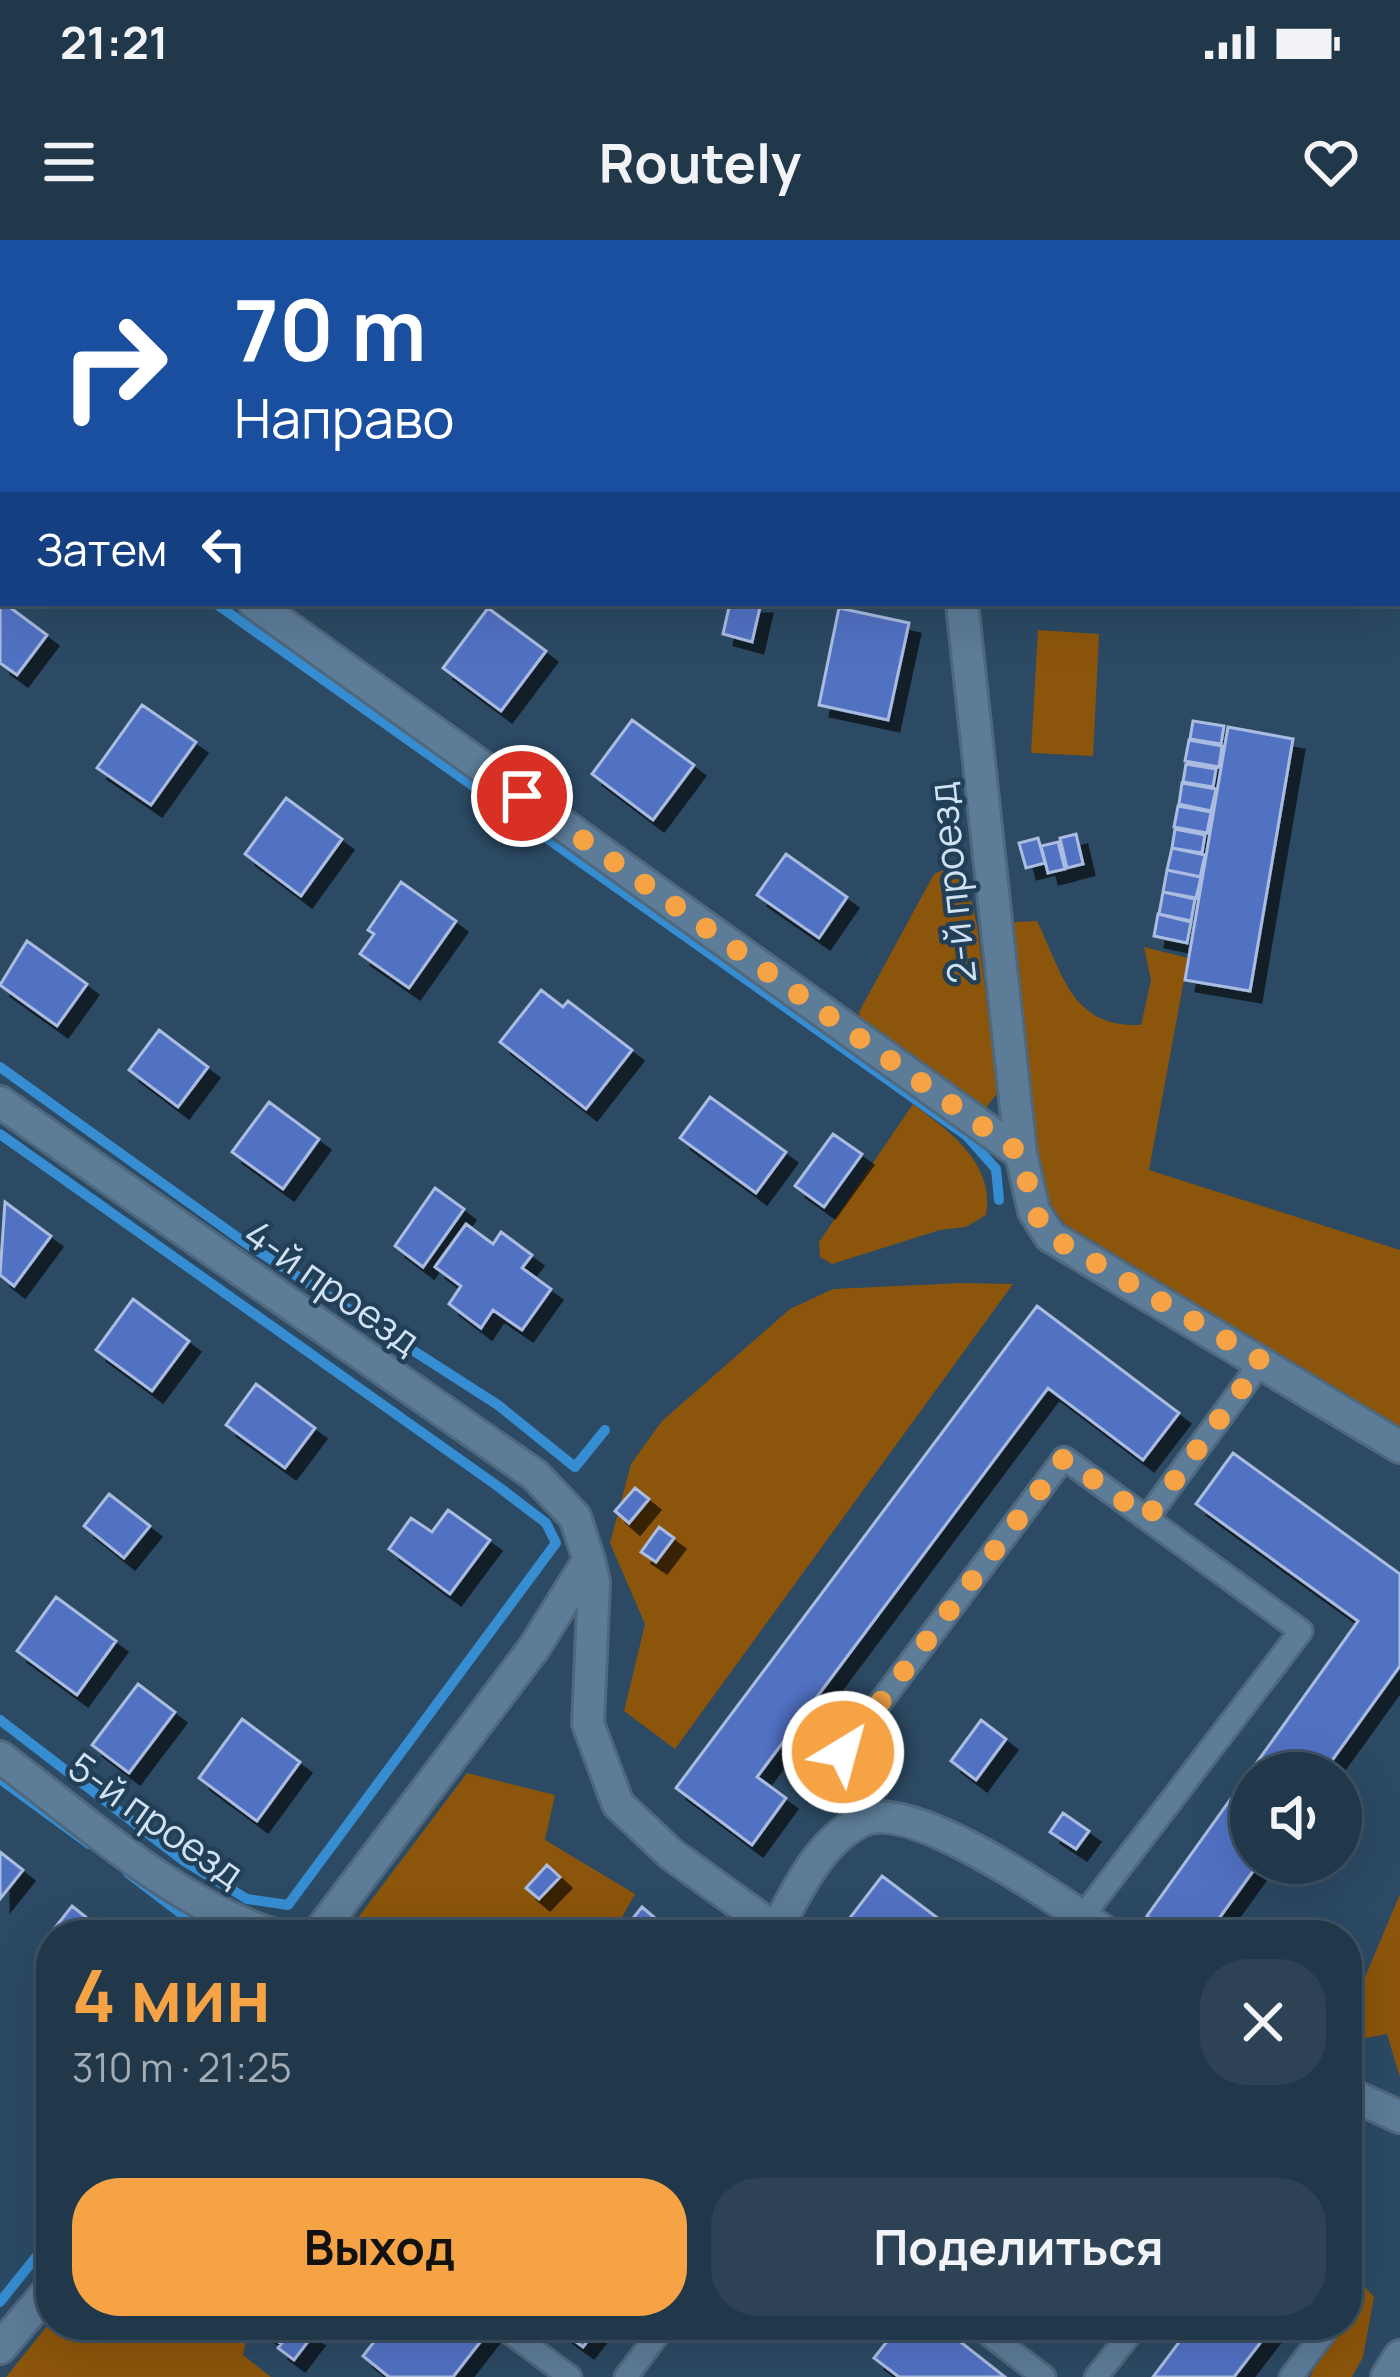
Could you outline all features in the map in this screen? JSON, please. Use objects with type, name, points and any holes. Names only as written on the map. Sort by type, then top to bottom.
[{"type":"street","points":[[258,606],[1021,1154]]},
{"type":"street","name":"2-й проезд","points":[[962,606],[1021,1154],[1034,1211],[1050,1236],[1400,1447]]},
{"type":"street","name":"4-й проезд","points":[[0,1102],[535,1475],[574,1516],[589,1560]]},
{"type":"street","points":[[589,1560],[594,1582],[587,1724],[618,1804],[671,1854],[762,1920]]},
{"type":"street","points":[[328,1920],[534,1648],[589,1560]]},
{"type":"street","name":"5-й проезд","points":[[0,1757],[172,1886],[232,1920]]},
{"type":"street","points":[[784,1920],[805,1877],[839,1835],[866,1819],[906,1820],[950,1837],[1086,1920]]},
{"type":"street","points":[[1362,2106],[1400,2117]]},
{"type":"street","points":[[0,2348],[36,2306]]},
{"type":"street","points":[[1387,2377],[1400,2356]]},
{"type":"lane","points":[[1147,1518],[1262,1361]]},
{"type":"lane","points":[[866,1819],[843,1752],[1064,1458],[1301,1630],[1082,1917]]},
{"type":"lane","points":[[520,2340],[570,2377]]},
{"type":"lane","points":[[626,2377],[654,2340]]},
{"type":"lane","points":[[996,2340],[1044,2377]]},
{"type":"lane","points":[[1096,2377],[1125,2340]]},
{"type":"lane","points":[[1292,2377],[1319,2340]]},
{"type":"shaded area","points":[[1038,630],[1099,634],[1093,756],[1031,753]]},
{"type":"shaded area","points":[[962,862],[977,925],[998,1092],[985,1109],[977,1109],[862,1026],[859,1012],[934,874]]},
{"type":"shaded area","points":[[1037,921],[1073,994],[1099,1017],[1118,1024],[1141,1025],[1151,980],[1144,947],[1188,958],[1149,1170],[1400,1250],[1400,1427],[1065,1224],[1035,1162],[1022,1080],[1014,922]]},
{"type":"shaded area","points":[[913,1104],[955,1138],[977,1164],[987,1196],[986,1215],[966,1227],[940,1230],[832,1264],[820,1257],[819,1242]]},
{"type":"shaded area","points":[[1013,1284],[675,1749],[624,1711],[645,1624],[610,1543],[631,1464],[662,1421],[790,1309],[833,1289]]},
{"type":"shaded area","points":[[467,1773],[555,1795],[545,1840],[635,1894],[620,1920],[356,1920]]},
{"type":"shaded area","points":[[1400,1894],[1400,2077],[1387,2034],[1362,2039],[1362,1984]]},
{"type":"shaded area","points":[[1362,2284],[1374,2297],[1363,2357],[1352,2377],[1310,2377],[1328,2340],[1362,2340]]},
{"type":"shaded area","points":[[36,2340],[246,2340],[243,2355],[271,2377],[6,2377]]},
{"type":"building","points":[[0,606],[8,606],[47,635],[17,675],[0,663]]},
{"type":"building","points":[[729,606],[760,606],[752,642],[723,634]]},
{"type":"building","points":[[488,608],[546,651],[501,711],[443,668]]},
{"type":"building","points":[[839,608],[909,623],[888,720],[819,705]]},
{"type":"building","points":[[142,705],[196,742],[151,805],[97,768]]},
{"type":"building","points":[[632,720],[694,765],[653,820],[592,774]]},
{"type":"building","points":[[1193,721],[1224,726],[1221,744],[1190,739]]},
{"type":"building","points":[[1228,727],[1293,739],[1250,991],[1185,980]]},
{"type":"building","points":[[1189,740],[1222,746],[1219,767],[1185,761]]},
{"type":"building","points":[[1186,764],[1216,769],[1213,787],[1183,782]]},
{"type":"building","points":[[1182,783],[1216,789],[1211,811],[1179,804]]},
{"type":"building","points":[[286,798],[342,839],[301,896],[245,854]]},
{"type":"building","points":[[1178,806],[1211,812],[1207,833],[1174,827]]},
{"type":"building","points":[[1175,829],[1205,835],[1202,853],[1172,848]]},
{"type":"building","points":[[1076,834],[1083,864],[1067,868],[1060,838]]},
{"type":"building","points":[[1038,838],[1045,863],[1026,868],[1019,843]]},
{"type":"building","points":[[1058,842],[1065,869],[1048,873],[1041,846]]},
{"type":"building","points":[[1172,848],[1205,855],[1200,877],[1167,870]]},
{"type":"building","points":[[786,854],[847,897],[819,938],[757,895]]},
{"type":"building","points":[[1167,870],[1201,877],[1196,898],[1163,892]]},
{"type":"building","points":[[401,882],[456,921],[409,988],[360,954],[374,934],[368,930]]},
{"type":"building","points":[[1163,892],[1195,899],[1191,921],[1159,914]]},
{"type":"building","points":[[1158,914],[1191,922],[1187,943],[1154,936]]},
{"type":"building","points":[[27,941],[87,984],[57,1026],[0,985]]},
{"type":"building","points":[[541,990],[563,1007],[568,1001],[632,1050],[586,1109],[500,1042]]},
{"type":"building","points":[[159,1030],[208,1067],[178,1107],[129,1070]]},
{"type":"building","points":[[710,1097],[786,1152],[756,1193],[680,1138]]},
{"type":"building","points":[[269,1102],[319,1139],[283,1189],[232,1152]]},
{"type":"building","points":[[833,1134],[862,1154],[824,1207],[795,1186]]},
{"type":"building","points":[[435,1188],[464,1209],[423,1267],[395,1246]]},
{"type":"building","points":[[5,1202],[51,1236],[14,1286],[0,1275]]},
{"type":"building","points":[[466,1224],[493,1244],[501,1232],[532,1255],[522,1268],[551,1289],[522,1330],[493,1310],[481,1328],[449,1304],[461,1286],[435,1267]]},
{"type":"building","points":[[133,1299],[189,1341],[152,1391],[96,1350]]},
{"type":"building","points":[[1037,1306],[1179,1413],[1143,1460],[1048,1388],[757,1777],[786,1798],[752,1845],[676,1788]]},
{"type":"building","points":[[256,1384],[315,1428],[285,1468],[226,1425]]},
{"type":"building","points":[[1233,1453],[1400,1574],[1400,1666],[1338,1752],[1264,1752],[1358,1621],[1196,1504]]},
{"type":"building","points":[[635,1488],[649,1499],[629,1523],[615,1511]]},
{"type":"building","points":[[109,1494],[150,1526],[124,1558],[84,1526]]},
{"type":"building","points":[[448,1510],[490,1540],[450,1594],[389,1549],[411,1518],[432,1532]]},
{"type":"building","points":[[659,1527],[674,1538],[656,1562],[641,1552]]},
{"type":"building","points":[[56,1597],[116,1641],[77,1695],[17,1651]]},
{"type":"building","points":[[138,1684],[175,1712],[129,1773],[92,1745]]},
{"type":"building","points":[[242,1719],[300,1762],[257,1821],[199,1778]]},
{"type":"building","points":[[981,1720],[1006,1739],[976,1780],[951,1761]]},
{"type":"building","points":[[1230,1800],[1230,1884],[1244,1884],[1218,1920],[1152,1920],[1147,1916]]},
{"type":"building","points":[[1063,1813],[1089,1831],[1076,1849],[1050,1832]]},
{"type":"building","points":[[0,1852],[23,1870],[0,1899]]},
{"type":"building","points":[[547,1865],[560,1877],[539,1899],[526,1888]]},
{"type":"building","points":[[882,1876],[940,1920],[848,1920]]},
{"type":"building","points":[[72,1906],[89,1920],[61,1920]]},
{"type":"building","points":[[642,1907],[656,1919],[655,1920],[632,1920]]},
{"type":"building","points":[[284,2340],[309,2340],[294,2360],[278,2348]]},
{"type":"building","points":[[375,2340],[482,2340],[453,2377],[389,2377],[363,2356]]},
{"type":"building","points":[[888,2340],[958,2340],[1005,2377],[899,2377],[874,2358]]},
{"type":"building","points":[[1181,2340],[1262,2340],[1234,2377],[1153,2377]]},
{"type":"waterway","points":[[219,606],[967,1136],[996,1169],[999,1200]]},
{"type":"waterway","points":[[0,1067],[244,1242],[498,1405],[575,1467],[605,1430]]},
{"type":"waterway","points":[[0,1134],[496,1485],[546,1523],[556,1543],[288,1905],[247,1899],[184,1861],[0,1720]]},
{"type":"waterway","points":[[0,1779],[89,1844]]},
{"type":"waterway","points":[[128,1873],[189,1920]]},
{"type":"waterway","points":[[0,2302],[36,2257]]},
{"type":"route","points":[[522,796],[1021,1154],[1034,1211],[1050,1236],[1262,1361],[1147,1518],[1064,1458],[843,1752]]}]
